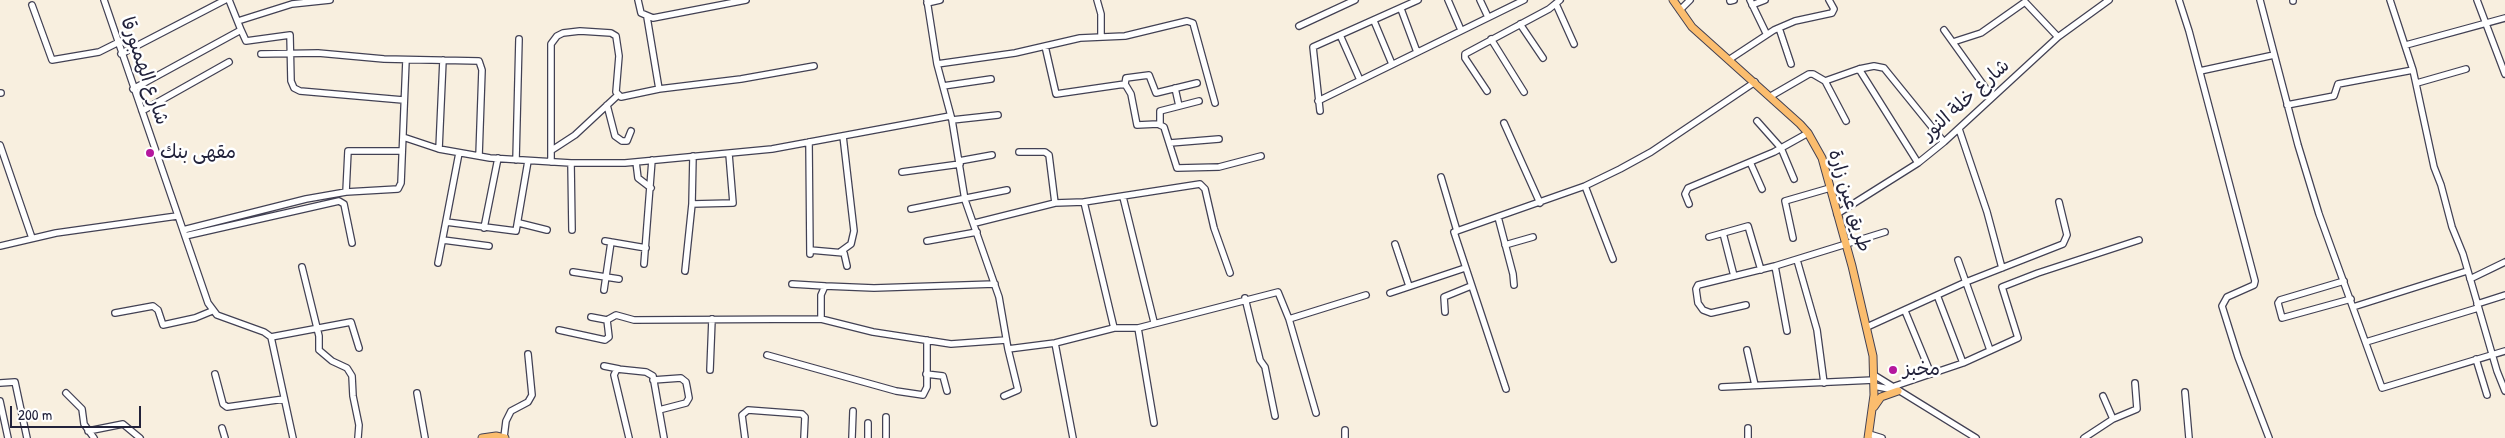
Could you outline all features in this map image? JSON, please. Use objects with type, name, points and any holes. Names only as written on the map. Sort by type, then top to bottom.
[{"type":"main road","name":"طريق عين زارة","points":[[1673,0],[1692,27],[1771,96],[1808,133],[1822,158],[1873,356],[1873,412],[1868,436]]},
{"type":"main road","points":[[1873,412],[1881,396],[1898,389]]},
{"type":"main road","points":[[482,438],[496,436],[505,438]]},
{"type":"street","name":"شارع الهمبورقا","points":[[104,0],[177,216],[212,311]]},
{"type":"street","points":[[121,54],[225,0]]},
{"type":"street","points":[[230,0],[246,41],[290,35],[291,81],[294,88],[300,91],[403,100]]},
{"type":"street","points":[[238,21],[292,4],[330,0]]},
{"type":"street","points":[[638,0],[641,12],[647,17],[659,89]]},
{"type":"street","points":[[647,17],[746,0]]},
{"type":"street","points":[[940,0],[927,1],[938,64],[951,118],[965,200],[975,223],[1002,309],[1006,340],[1018,390],[1004,396]]},
{"type":"street","points":[[1096,0],[1101,14],[1101,37]]},
{"type":"street","points":[[1299,26],[1355,0]]},
{"type":"street","points":[[1320,111],[1312,48],[1418,0]]},
{"type":"street","points":[[1448,0],[1461,30]]},
{"type":"street","points":[[1480,0],[1488,17]]},
{"type":"street","points":[[1318,101],[1515,2],[1524,0]]},
{"type":"street","points":[[1680,10],[1690,0]]},
{"type":"street","points":[[1765,0],[1751,2],[1766,33]]},
{"type":"street","points":[[1730,59],[1766,33],[1795,21],[1832,13],[1834,10],[1829,0]]},
{"type":"street","name":"شارع خلة النور","points":[[1837,214],[1918,163],[1959,129],[2058,37],[2108,0]]},
{"type":"street","points":[[2179,0],[2200,71],[2255,281],[2254,285],[2227,297],[2222,306],[2238,357],[2269,438]]},
{"type":"street","points":[[2260,0],[2287,105],[2319,214],[2381,386],[2384,388],[2505,351]]},
{"type":"street","points":[[2390,0],[2413,70],[2434,168],[2505,391]]},
{"type":"street","points":[[2477,0],[2505,74]]},
{"type":"street","points":[[1487,91],[1464,56],[1466,52],[1558,2],[1574,44]]},
{"type":"street","points":[[1953,42],[1981,33],[2025,2],[2058,37]]},
{"type":"street","points":[[32,5],[52,60],[99,52],[117,43]]},
{"type":"street","points":[[1401,9],[1418,52]]},
{"type":"street","points":[[2406,45],[2505,18]]},
{"type":"street","points":[[938,64],[1045,46],[1080,38],[1125,36],[1183,21],[1190,21],[1193,23],[1215,103]]},
{"type":"street","points":[[1374,21],[1392,64]]},
{"type":"street","points":[[1520,24],[1542,58]]},
{"type":"street","points":[[1779,28],[1791,64]]},
{"type":"street","points":[[133,89],[241,30]]},
{"type":"street","points":[[1944,30],[1992,97]]},
{"type":"street","points":[[551,162],[551,44],[557,36],[580,31],[615,34],[618,48],[616,88],[618,95]]},
{"type":"street","points":[[1340,36],[1360,80]]},
{"type":"street","points":[[516,160],[519,39]]},
{"type":"street","points":[[1491,39],[1524,92]]},
{"type":"street","points":[[1045,46],[1056,94],[1125,84]]},
{"type":"street","points":[[261,54],[290,53],[479,62],[481,64],[479,156]]},
{"type":"street","points":[[2200,71],[2274,54]]},
{"type":"street","points":[[182,230],[346,192],[398,189],[401,183],[406,60]]},
{"type":"street","points":[[439,149],[443,60]]},
{"type":"street","points":[[142,111],[229,62]]},
{"type":"street","points":[[618,95],[627,97],[659,89],[741,79],[814,66]]},
{"type":"street","points":[[1825,81],[1859,69],[1874,66],[1884,68],[1944,142]]},
{"type":"street","points":[[1859,69],[1918,163]]},
{"type":"street","points":[[2416,83],[2466,69]]},
{"type":"street","points":[[2287,105],[2334,96],[2338,84],[2413,70]]},
{"type":"street","points":[[1771,96],[1808,74],[1813,74],[1825,81],[1846,121]]},
{"type":"street","points":[[1197,83],[1155,92],[1149,75],[1126,78],[1125,84],[1131,94],[1137,125],[1160,125],[1164,127],[1174,163],[1180,168],[1219,167],[1261,156]]},
{"type":"street","points":[[943,86],[991,79]]},
{"type":"street","points":[[1456,231],[1585,186],[1652,152],[1755,82]]},
{"type":"street","points":[[1175,88],[1179,106]]},
{"type":"street","points":[[552,150],[575,135],[618,95]]},
{"type":"street","points":[[1160,125],[1160,111],[1199,101]]},
{"type":"street","points":[[607,105],[615,136],[622,141],[627,141],[631,131]]},
{"type":"street","points":[[403,137],[439,149],[516,160],[571,163],[636,162],[729,154],[951,118],[998,115]]},
{"type":"street","points":[[1757,121],[1781,148],[1794,180]]},
{"type":"street","points":[[1504,123],[1540,203]]},
{"type":"street","points":[[1959,129],[1987,212],[2002,268]]},
{"type":"street","points":[[1689,204],[1685,194],[1688,188],[1781,148],[1808,133]]},
{"type":"street","points":[[840,252],[852,244],[854,231],[843,136]]},
{"type":"street","points":[[1170,143],[1219,139]]},
{"type":"street","points":[[809,142],[810,252],[840,252],[845,255],[846,266]]},
{"type":"street","points":[[0,145],[3,164],[32,238]]},
{"type":"street","points":[[346,192],[349,150],[402,151]]},
{"type":"street","points":[[1019,152],[1045,152],[1049,154],[1055,203]]},
{"type":"street","points":[[438,263],[459,153]]},
{"type":"street","points":[[692,204],[734,203],[729,154]]},
{"type":"street","points":[[902,172],[992,155]]},
{"type":"street","points":[[685,271],[692,204],[693,156]]},
{"type":"street","points":[[484,228],[498,158]]},
{"type":"street","points":[[644,264],[652,160]]},
{"type":"street","points":[[446,222],[516,231],[519,223],[528,161]]},
{"type":"street","points":[[636,162],[640,181],[650,188]]},
{"type":"street","points":[[1750,162],[1762,189]]},
{"type":"street","points":[[571,163],[572,230]]},
{"type":"street","points":[[1441,177],[1456,231],[1455,238],[1506,389]]},
{"type":"street","points":[[975,223],[1055,203],[1084,202],[1123,197],[1200,184],[1205,189],[1214,228],[1230,273]]},
{"type":"street","points":[[1585,186],[1613,259]]},
{"type":"street","points":[[1793,238],[1786,202],[1830,188]]},
{"type":"street","points":[[911,209],[965,200],[1007,190]]},
{"type":"street","points":[[1123,197],[1154,322]]},
{"type":"street","points":[[185,236],[339,201],[344,204],[352,243]]},
{"type":"street","points":[[1084,202],[1114,328]]},
{"type":"street","points":[[1867,327],[1966,282],[2064,244],[2067,235],[2059,202]]},
{"type":"street","points":[[0,246],[32,238],[177,216]]},
{"type":"street","points":[[1498,217],[1514,285]]},
{"type":"street","points":[[519,223],[547,230]]},
{"type":"street","points":[[1709,237],[1750,227],[1761,270]]},
{"type":"street","points":[[927,241],[977,232]]},
{"type":"street","points":[[1746,305],[1711,313],[1703,310],[1698,303],[1698,285],[1797,260],[1846,246],[1885,232]]},
{"type":"street","points":[[1723,233],[1734,276]]},
{"type":"street","points":[[1505,245],[1533,237]]},
{"type":"street","points":[[443,240],[488,246]]},
{"type":"street","points":[[1874,380],[1898,389],[1930,374],[1963,363],[2019,337],[2002,287],[2139,240]]},
{"type":"street","points":[[604,290],[608,242],[646,248]]},
{"type":"street","points":[[1395,244],[1409,286]]},
{"type":"street","points":[[1797,260],[1817,330],[1824,383]]},
{"type":"street","points":[[1958,260],[1990,350]]},
{"type":"street","points":[[2470,279],[2505,262]]},
{"type":"street","points":[[1775,266],[1787,331]]},
{"type":"street","points":[[302,267],[321,353],[346,368],[352,376],[353,396],[359,425],[358,438]]},
{"type":"street","points":[[1390,292],[1465,268]]},
{"type":"street","points":[[2353,307],[2467,271]]},
{"type":"street","points":[[573,272],[618,279]]},
{"type":"street","points":[[2344,281],[2280,300],[2278,303],[2282,318],[2351,299]]},
{"type":"street","points":[[792,284],[874,288],[995,284]]},
{"type":"street","points":[[821,319],[821,295],[825,286]]},
{"type":"street","points":[[1445,312],[1444,298],[1471,286]]},
{"type":"street","points":[[1008,349],[1055,343],[1114,328],[1138,328],[1246,298],[1278,292],[1289,319],[1316,413]]},
{"type":"street","points":[[1937,295],[1963,363]]},
{"type":"street","points":[[2366,342],[2505,295]]},
{"type":"street","points":[[1289,319],[1366,296]]},
{"type":"street","points":[[1246,298],[1260,360],[1265,367],[1275,416]]},
{"type":"street","points":[[115,313],[153,306],[158,310],[163,325],[195,318],[212,311],[224,318],[264,332],[271,338],[293,438]]},
{"type":"street","points":[[1906,310],[1930,374]]},
{"type":"street","points":[[591,317],[607,320],[616,315],[634,320],[821,319],[873,332],[951,344],[1006,340]]},
{"type":"street","points":[[710,370],[712,319]]},
{"type":"street","points":[[559,330],[605,340],[609,337],[607,320]]},
{"type":"street","points":[[271,338],[315,327],[351,322],[359,348]]},
{"type":"street","points":[[1138,328],[1154,423]]},
{"type":"street","points":[[767,355],[896,391],[919,395],[925,394],[927,340]]},
{"type":"street","points":[[1055,343],[1072,438]]},
{"type":"street","points":[[1747,350],[1755,385]]},
{"type":"street","points":[[505,438],[506,420],[511,411],[528,402],[532,395],[528,354]]},
{"type":"street","points":[[2476,359],[2487,395]]},
{"type":"street","points":[[604,366],[651,374],[664,438]]},
{"type":"street","points":[[619,369],[615,371],[614,375],[629,438]]},
{"type":"street","points":[[215,374],[225,406],[230,408],[284,400]]},
{"type":"street","points":[[926,374],[943,376],[947,391]]},
{"type":"street","points":[[653,380],[681,378],[686,382],[689,398],[686,403],[659,410]]},
{"type":"street","points":[[1722,387],[1874,380],[1898,389],[1976,438]]},
{"type":"street","points":[[0,383],[15,382],[27,438]]},
{"type":"street","points":[[2084,438],[2113,419],[2137,409],[2135,383]]},
{"type":"street","points":[[2185,392],[2189,438]]},
{"type":"street","points":[[66,393],[84,412],[84,424],[94,438]]},
{"type":"street","points":[[417,393],[425,438]]},
{"type":"street","points":[[2103,396],[2113,419]]},
{"type":"street","points":[[0,401],[8,438]]},
{"type":"street","points":[[745,438],[742,416],[748,410],[802,414],[804,418],[804,438]]},
{"type":"street","points":[[852,438],[853,410]]},
{"type":"street","points":[[886,418],[886,438]]},
{"type":"street","points":[[868,423],[868,438]]},
{"type":"street","points":[[88,431],[123,424],[140,438]]},
{"type":"street","points":[[222,428],[225,438]]},
{"type":"street","points":[[1748,428],[1748,438]]},
{"type":"street","points":[[1345,430],[1345,438]]},
{"type":"street","points":[[1868,436],[1882,438]]},
{"type":"place","name":"مقهى بنك","points":[[150,153]]},
{"type":"place","name":"مخبز","points":[[1893,370]]}]
